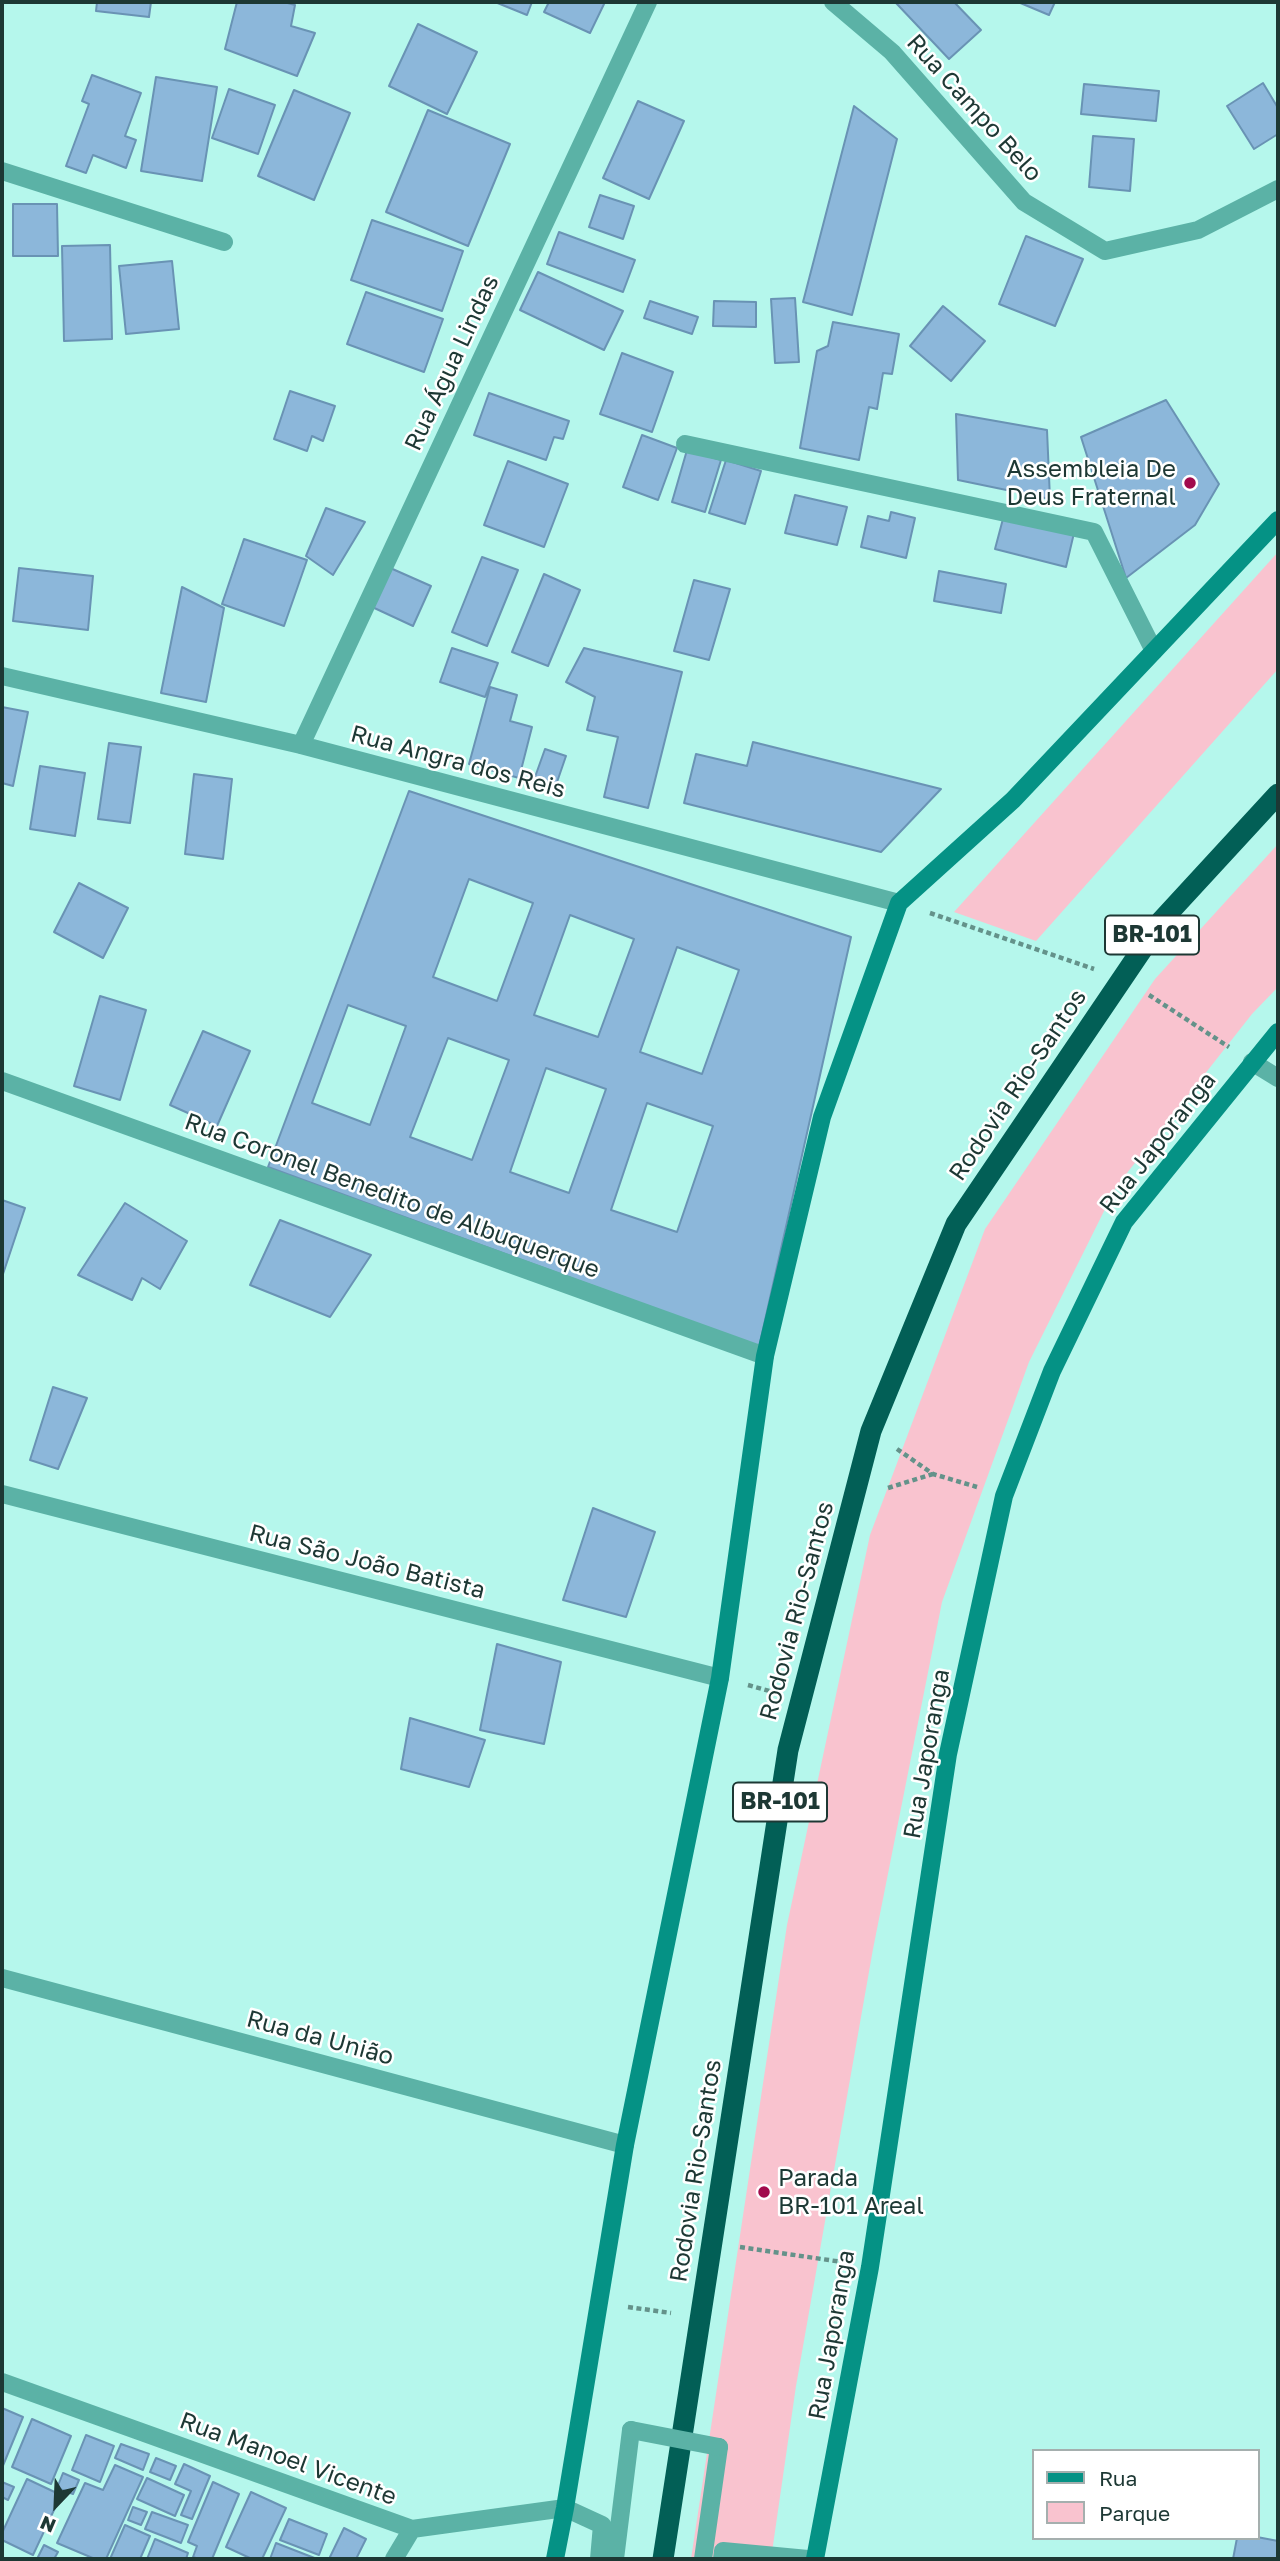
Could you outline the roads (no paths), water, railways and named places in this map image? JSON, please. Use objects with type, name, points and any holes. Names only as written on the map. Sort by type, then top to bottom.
[{"type":"highway","name":"Rodovia Rio-Santos","points":[[663,2559],[788,1749],[871,1431],[956,1224],[1162,920],[1278,794]]},
{"type":"main road","points":[[555,2559],[625,2146],[720,1678],[765,1356],[822,1117],[899,903],[1013,800],[1278,520]]},
{"type":"main road","name":"Rua Japoranga","points":[[815,2559],[870,2267],[948,1754],[1004,1496],[1052,1371],[1124,1222],[1278,1032]]},
{"type":"street","name":"Rua Água Lindas","points":[[301,745],[648,2]]},
{"type":"street","name":"Rua Campo Belo","points":[[833,2],[892,52],[1024,202],[1105,251],[1198,230],[1278,189]]},
{"type":"street","points":[[2,172],[224,242]]},
{"type":"street","points":[[685,444],[1094,532],[1154,651]]},
{"type":"street","name":"Rua Angra dos Reis","points":[[2,676],[301,745],[899,903]]},
{"type":"street","points":[[1252,1062],[1278,1078]]},
{"type":"street","name":"Rua Coronel Benedito de Albuquerque","points":[[2,1081],[765,1356]]},
{"type":"street","name":"Rua São João Batista","points":[[2,1494],[720,1678]]},
{"type":"street","name":"Rua da União","points":[[2,1978],[625,2146]]},
{"type":"street","name":"Rua Manoel Vicente","points":[[2,2382],[412,2529],[565,2508]]},
{"type":"street","points":[[615,2559],[631,2430],[719,2447],[703,2559]]},
{"type":"street","points":[[565,2508],[602,2525],[599,2559]]},
{"type":"street","points":[[394,2559],[412,2529]]},
{"type":"street","points":[[722,2559],[723,2551],[808,2559]]},
{"type":"place","name":"Assembleia De Deus Fraternal","points":[[1190,483]]},
{"type":"place","name":"Parada BR-101 Areal","points":[[764,2192]]}]
